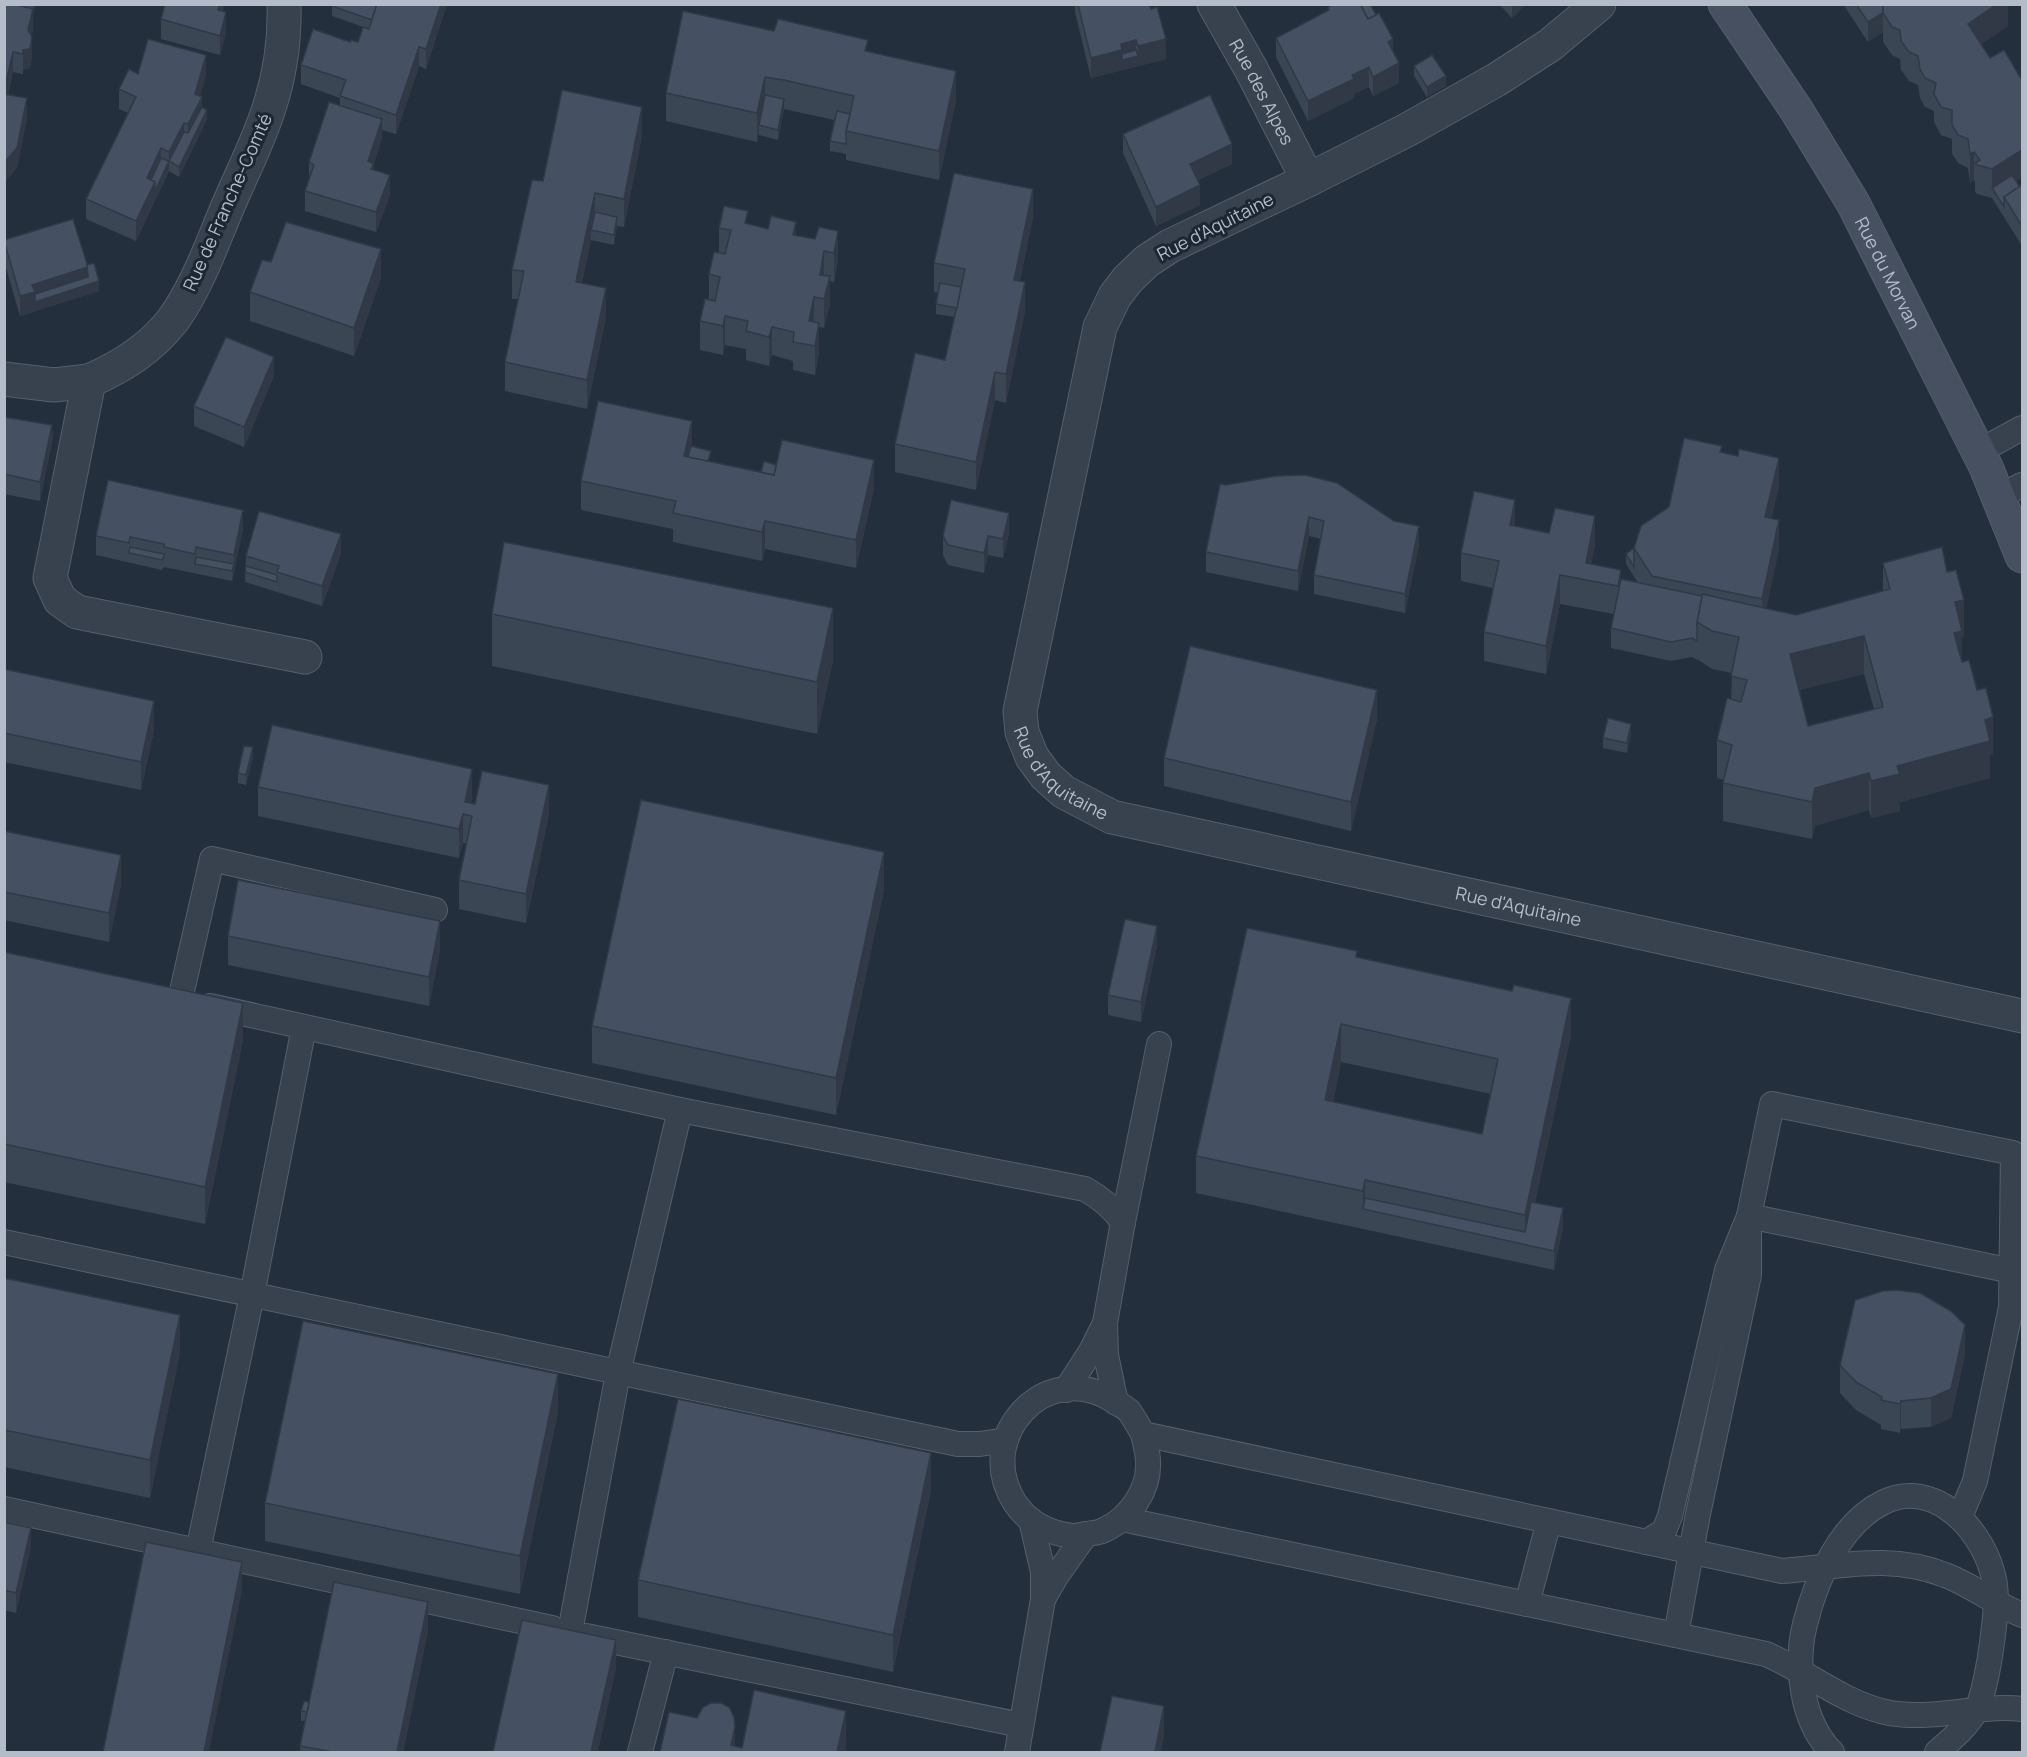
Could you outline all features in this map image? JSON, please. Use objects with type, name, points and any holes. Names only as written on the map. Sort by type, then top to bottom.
[{"type":"street","name":"Rue de Franche-Comté","points":[[4,379],[54,385],[90,381],[119,368],[150,345],[173,319],[198,277],[269,108],[279,66],[284,28],[284,4]]},
{"type":"street","name":"Rue des Alpes","points":[[1214,4],[1251,69],[1308,180]]},
{"type":"street","name":"Rue d'Aquitaine","points":[[1599,4],[1550,45],[1496,80],[1407,130],[1170,246],[1147,261],[1128,279],[1115,296],[1101,327],[1020,711],[1025,741],[1032,757],[1046,776],[1064,792],[1112,817],[2022,1016]]},
{"type":"street","name":"Rue du Morvan","points":[[1725,4],[1797,111],[1854,204],[1978,452],[2010,491],[2022,556]]},
{"type":"street","points":[[90,381],[50,578],[60,600],[77,612],[304,657]]},
{"type":"lane","points":[[1978,452],[2022,428]]},
{"type":"lane","points":[[435,910],[212,860],[168,998],[680,1110],[1084,1189],[1100,1197],[1123,1222]]},
{"type":"lane","points":[[198,1551],[252,1295],[304,1027]]},
{"type":"lane","points":[[1116,1403],[1106,1355],[1105,1323],[1159,1044]]},
{"type":"lane","points":[[1646,1542],[1664,1531],[1670,1516],[1727,1270],[1749,1216],[1772,1104],[2013,1153],[2011,1307],[1975,1481],[1960,1517]]},
{"type":"lane","points":[[570,1632],[618,1373],[680,1110]]},
{"type":"lane","points":[[1749,1216],[2012,1272]]},
{"type":"lane","points":[[1676,1635],[1749,1275],[1749,1216]]},
{"type":"lane","points":[[4,1242],[958,1444],[980,1444],[1006,1440]]},
{"type":"lane","points":[[1066,1390],[1091,1351],[1105,1323]]},
{"type":"lane","points":[[1076,1388],[1104,1394],[1116,1403],[1128,1410],[1143,1434],[1149,1463],[1143,1491],[1127,1515],[1103,1531],[1075,1536],[1046,1530],[1022,1514],[1006,1489],[1002,1455],[1007,1432],[1023,1409],[1047,1393],[1076,1388]]},
{"type":"lane","points":[[1143,1434],[1782,1571],[1866,1562],[1904,1563],[1946,1575],[1973,1588],[1997,1604],[2022,1615]]},
{"type":"lane","points":[[958,1444],[1002,1469]]},
{"type":"lane","points":[[1832,1752],[1814,1725],[1803,1695],[1800,1671],[1802,1635],[1811,1600],[1824,1568],[1855,1524],[1883,1503],[1895,1498],[1915,1496],[1936,1500],[1960,1517],[1981,1543],[1992,1571],[1997,1604],[1990,1660],[1977,1709],[1956,1735],[1937,1752]]},
{"type":"lane","points":[[4,1509],[570,1632],[1021,1725]]},
{"type":"lane","points":[[1122,1518],[1766,1654],[1865,1706],[1886,1712],[1928,1715],[1977,1709],[2022,1709]]},
{"type":"lane","points":[[1017,1752],[1043,1599],[1043,1572],[1031,1520]]},
{"type":"lane","points":[[1527,1604],[1549,1521]]},
{"type":"lane","points":[[1043,1599],[1086,1534]]},
{"type":"lane","points":[[640,1752],[666,1652]]},
{"type":"building","points":[[4,4],[33,9],[28,30],[32,37],[30,49],[23,50],[23,54],[13,52],[6,82],[4,81]]},
{"type":"building","points":[[165,4],[220,4],[218,10],[226,12],[220,36],[161,19]]},
{"type":"building","points":[[332,4],[377,4],[372,20],[332,6]]},
{"type":"building","points":[[377,4],[441,4],[426,49],[419,47],[396,115],[340,96],[346,80],[301,65],[313,29],[350,42],[351,40],[358,42],[363,27],[369,29]]},
{"type":"building","points":[[1078,4],[1149,4],[1151,9],[1157,7],[1166,39],[1138,46],[1136,40],[1121,44],[1122,50],[1091,58]]},
{"type":"building","points":[[1333,4],[1360,4],[1368,19],[1379,13],[1393,39],[1388,42],[1399,63],[1373,77],[1369,67],[1352,75],[1354,79],[1308,101],[1276,38],[1329,10],[1328,7]]},
{"type":"building","points":[[1362,4],[1370,4],[1376,15],[1368,19]]},
{"type":"building","points":[[1856,4],[1883,4],[1883,13],[1868,22]]},
{"type":"building","points":[[1883,4],[1997,4],[1968,24],[1990,58],[2004,50],[2022,80],[2022,150],[1992,169],[1975,163],[1980,160],[1974,152],[1970,154],[1968,139],[1958,135],[1952,125],[1952,110],[1941,107],[1934,94],[1936,83],[1925,78],[1920,69],[1918,56],[1909,52],[1901,41],[1900,30],[1892,27],[1883,13]]},
{"type":"building","points":[[683,11],[774,31],[778,19],[868,40],[865,51],[956,71],[939,151],[846,131],[854,96],[784,80],[765,77],[757,113],[666,93]]},
{"type":"building","points":[[148,39],[206,55],[195,94],[202,97],[188,124],[184,123],[169,152],[161,148],[147,178],[155,182],[136,221],[86,199],[136,97],[119,89],[129,69],[138,74]]},
{"type":"building","points":[[1136,50],[1138,56],[1122,60],[1122,54]]},
{"type":"building","points":[[1432,55],[1446,76],[1427,87],[1414,66]]},
{"type":"building","points":[[562,90],[642,107],[624,199],[595,193],[579,266],[576,282],[606,288],[587,380],[505,362],[524,271],[512,270],[532,180],[543,181]]},
{"type":"building","points":[[4,94],[27,98],[17,148],[4,163]]},
{"type":"building","points":[[765,95],[784,99],[778,130],[759,125]]},
{"type":"building","points":[[1210,95],[1232,144],[1190,164],[1200,185],[1156,207],[1123,134]]},
{"type":"building","points":[[329,102],[382,119],[368,161],[374,164],[371,169],[390,175],[376,212],[305,191],[314,165],[309,162]]},
{"type":"building","points":[[202,107],[207,110],[179,167],[169,161],[184,132],[188,133]]},
{"type":"building","points":[[837,111],[850,114],[846,144],[830,141]]},
{"type":"building","points":[[161,158],[169,161],[155,191],[155,182],[151,180]]},
{"type":"building","points":[[954,173],[1033,189],[1014,280],[1025,282],[1006,374],[995,372],[976,462],[895,444],[915,353],[945,360],[965,269],[934,263]]},
{"type":"building","points":[[2012,175],[2020,187],[2004,197],[2004,207],[1992,188]]},
{"type":"building","points":[[2022,185],[2022,226],[2004,197]]},
{"type":"building","points":[[724,206],[748,211],[745,223],[768,229],[771,216],[796,222],[793,235],[815,239],[819,227],[838,231],[834,253],[824,251],[820,275],[830,276],[824,299],[814,297],[809,321],[819,323],[815,346],[793,342],[794,332],[772,327],[769,337],[746,331],[748,321],[725,316],[723,326],[700,321],[705,299],[715,301],[720,277],[709,274],[714,252],[725,254],[731,230],[719,228]]},
{"type":"building","points":[[595,212],[617,217],[614,235],[591,230]]},
{"type":"building","points":[[73,219],[88,267],[32,285],[35,292],[20,296],[4,240]]},
{"type":"building","points":[[286,222],[381,249],[354,328],[250,292],[262,260],[271,262]]},
{"type":"building","points":[[94,263],[99,281],[35,302],[35,294],[88,277],[87,265]]},
{"type":"building","points":[[940,283],[961,287],[957,308],[936,304]]},
{"type":"building","points":[[226,337],[274,357],[244,427],[194,406]]},
{"type":"building","points":[[598,401],[692,421],[684,456],[774,475],[782,440],[874,460],[856,540],[765,521],[762,532],[673,513],[676,501],[581,481]]},
{"type":"building","points":[[4,417],[52,425],[40,482],[4,474]]},
{"type":"building","points":[[1684,438],[1722,446],[1720,452],[1738,456],[1739,449],[1779,458],[1765,517],[1779,520],[1762,599],[1652,576],[1634,548],[1641,526],[1669,507]]},
{"type":"building","points":[[691,446],[711,451],[708,461],[688,457]]},
{"type":"building","points":[[764,461],[776,465],[774,475],[761,472]]},
{"type":"building","points":[[1305,475],[1337,483],[1394,521],[1419,526],[1405,594],[1314,575],[1324,521],[1309,517],[1298,571],[1206,552],[1220,484],[1226,485],[1276,476]]},
{"type":"building","points":[[108,480],[243,510],[234,555],[196,547],[195,554],[164,547],[164,544],[130,537],[129,543],[96,536]]},
{"type":"building","points":[[1474,491],[1515,500],[1510,525],[1549,533],[1555,508],[1595,516],[1586,563],[1621,570],[1618,586],[1560,575],[1546,646],[1484,632],[1499,561],[1461,553]]},
{"type":"building","points":[[951,500],[1009,513],[1003,539],[988,536],[984,553],[948,545],[943,536]]},
{"type":"building","points":[[259,511],[341,534],[322,586],[277,572],[279,566],[246,556]]},
{"type":"building","points":[[504,542],[833,608],[817,682],[492,614]]},
{"type":"building","points":[[130,547],[164,554],[164,557],[162,560],[129,553]]},
{"type":"building","points":[[1942,547],[1947,572],[1956,570],[1964,600],[1955,602],[1962,631],[1954,633],[1962,662],[1969,660],[1977,690],[1986,688],[1993,717],[1985,720],[1990,741],[1897,766],[1900,774],[1871,781],[1869,773],[1815,788],[1812,802],[1723,783],[1732,745],[1717,740],[1727,698],[1741,702],[1747,680],[1731,676],[1739,637],[1712,631],[1697,622],[1702,594],[1796,615],[1890,589],[1883,563]],"holes":[[[1864,636],[1883,707],[1808,726],[1790,654]]]},
{"type":"building","points":[[1634,548],[1634,567],[1626,554]]},
{"type":"building","points":[[196,557],[234,564],[232,571],[195,564]]},
{"type":"building","points":[[246,566],[277,575],[277,582],[245,572]]},
{"type":"building","points":[[1621,579],[1702,596],[1697,622],[1697,641],[1692,638],[1671,642],[1611,628]]},
{"type":"building","points":[[1190,646],[1377,690],[1351,802],[1164,758]]},
{"type":"building","points":[[4,669],[154,701],[141,762],[4,733]]},
{"type":"building","points":[[1608,718],[1631,724],[1627,743],[1603,738]]},
{"type":"building","points":[[272,725],[472,769],[465,802],[475,804],[482,771],[549,785],[526,894],[459,880],[472,816],[463,814],[459,829],[258,787]]},
{"type":"building","points":[[244,746],[253,747],[246,775],[238,773]]},
{"type":"building","points":[[641,800],[884,852],[836,1078],[592,1026]]},
{"type":"building","points":[[4,831],[121,855],[109,913],[4,892]]},
{"type":"building","points":[[238,880],[440,921],[429,977],[228,936]]},
{"type":"building","points":[[1125,919],[1157,926],[1141,1002],[1108,995]]},
{"type":"building","points":[[1247,928],[1357,951],[1356,957],[1512,991],[1514,985],[1571,998],[1525,1215],[1365,1180],[1363,1191],[1196,1156]],"holes":[[[1341,1024],[1498,1059],[1482,1134],[1325,1100]]]},
{"type":"building","points":[[4,952],[243,1003],[205,1187],[4,1144]]},
{"type":"building","points":[[1365,1198],[1525,1232],[1531,1202],[1563,1208],[1554,1251],[1363,1209]]},
{"type":"building","points":[[4,1278],[180,1315],[150,1460],[4,1430]]},
{"type":"building","points":[[1883,1291],[1920,1293],[1951,1311],[1965,1325],[1951,1389],[1931,1398],[1901,1401],[1900,1404],[1881,1400],[1882,1397],[1856,1382],[1840,1365],[1855,1300]]},
{"type":"building","points":[[303,1321],[558,1374],[520,1556],[265,1503]]},
{"type":"building","points":[[678,1399],[931,1453],[893,1635],[638,1580]]},
{"type":"building","points":[[4,1522],[31,1528],[16,1593],[4,1590]]},
{"type":"building","points":[[146,1542],[242,1562],[204,1752],[103,1752]]},
{"type":"building","points":[[334,1582],[428,1602],[397,1752],[333,1752],[300,1746]]},
{"type":"building","points":[[522,1620],[616,1640],[591,1752],[493,1752]]},
{"type":"building","points":[[754,1690],[846,1711],[837,1752],[660,1752],[669,1712],[697,1718],[703,1707],[711,1703],[721,1703],[729,1707],[734,1717],[735,1727],[731,1745],[742,1748]]},
{"type":"building","points":[[1112,1696],[1164,1706],[1155,1752],[1100,1752]]},
{"type":"building","points":[[304,1701],[309,1702],[307,1712],[301,1711]]}]
